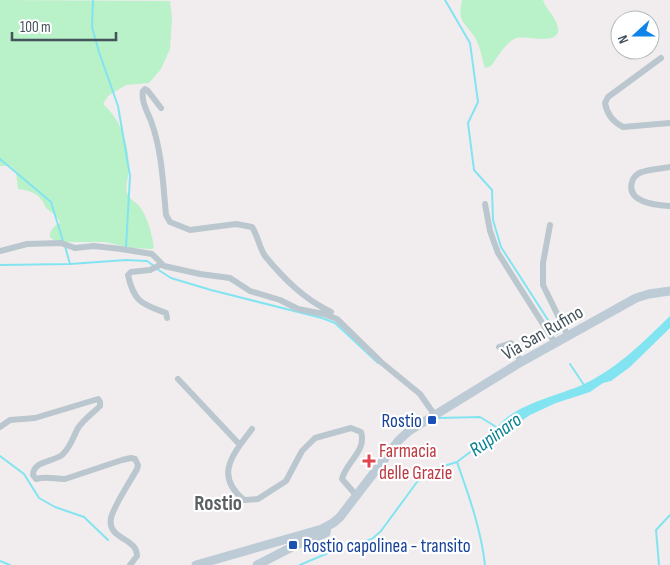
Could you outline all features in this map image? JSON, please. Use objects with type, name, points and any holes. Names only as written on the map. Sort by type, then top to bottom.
[{"type":"main road","name":"Via San Rufino","points":[[257,565],[296,545],[326,533],[327,526],[340,517],[398,440],[434,414],[521,362],[636,298],[670,291]]},
{"type":"main road","points":[[196,565],[327,526]]},
{"type":"street","points":[[661,58],[608,97],[605,104],[609,116],[623,127],[670,122]]},
{"type":"street","points":[[162,108],[145,89],[142,98],[152,122],[162,162],[166,214],[170,222],[190,230],[236,224],[252,228],[265,255],[282,275],[313,303],[334,314],[337,320]]},
{"type":"street","points":[[670,167],[641,172],[635,176],[631,189],[636,197],[646,202],[670,206]]},
{"type":"street","points":[[485,204],[490,231],[498,253],[555,343]]},
{"type":"street","points":[[550,225],[543,263],[543,285],[568,336]]},
{"type":"street","points":[[0,251],[27,244],[61,244],[74,248],[94,246],[152,254],[164,266],[230,278],[250,291],[280,300],[298,309],[324,314],[337,320],[381,362],[420,394],[434,414]]},
{"type":"street","points":[[162,264],[150,270],[132,272],[128,275],[137,298],[148,307],[166,313],[167,318]]},
{"type":"street","points":[[499,347],[510,343],[521,362]]},
{"type":"street","points":[[178,379],[240,446]]},
{"type":"street","points":[[0,426],[10,420],[35,418],[98,399],[100,406],[81,424],[68,449],[61,456],[36,466],[33,475],[36,479],[45,476],[66,479],[122,460],[135,459],[138,465],[137,469],[111,518],[112,529],[115,534],[134,545],[137,551],[137,556],[130,565]]},
{"type":"street","points":[[252,429],[233,454],[227,475],[236,494],[244,500],[258,499],[286,481],[302,451],[315,438],[351,428],[361,432],[363,442],[342,479],[356,495]]},
{"type":"green space","points":[[0,0],[170,1],[172,18],[170,49],[161,69],[149,83],[126,85],[108,96],[103,104],[115,118],[124,136],[129,164],[127,193],[140,207],[145,216],[153,242],[154,247],[152,249],[131,248],[105,242],[64,242],[54,240],[50,237],[50,234],[53,228],[60,223],[58,219],[47,209],[36,194],[18,189],[16,173],[11,166],[0,166]]},
{"type":"green space","points":[[462,0],[543,0],[557,24],[557,34],[548,39],[514,39],[504,48],[491,66],[485,68],[476,40],[462,21],[460,13]]},
{"type":"water","points":[[670,316],[670,328],[630,367],[611,381],[603,383],[590,392],[556,403],[530,415],[497,437],[494,434],[500,424],[521,409],[598,377],[631,353]]},
{"type":"waterway","points":[[93,0],[92,27],[118,106],[130,176],[126,247]]},
{"type":"waterway","points":[[445,0],[470,43],[478,102],[468,123],[474,170],[492,190],[493,220],[501,247],[557,334]]},
{"type":"waterway","points":[[0,159],[51,202],[63,241]]},
{"type":"waterway","points":[[65,246],[70,264]]},
{"type":"waterway","points":[[0,265],[70,264],[126,260],[147,261],[154,266]]},
{"type":"waterway","points":[[157,269],[171,278],[335,323],[378,363]]},
{"type":"waterway","points":[[570,364],[584,385]]},
{"type":"waterway","points":[[438,418],[480,417],[498,428]]},
{"type":"waterway","name":"Rupinaro","points":[[300,565],[335,550],[372,539],[381,531],[417,482],[434,469],[457,462],[495,433]]},
{"type":"waterway","points":[[0,456],[24,474],[39,498],[55,507],[84,517],[108,540]]},
{"type":"waterway","points":[[457,462],[478,526],[485,565]]},
{"type":"waterway","points":[[659,565],[656,530],[670,515]]},
{"type":"waterway","points":[[0,561],[10,565]]},
{"type":"place","name":"Rostio","points":[[432,420]]},
{"type":"place","name":"Farmacia delle Grazie","points":[[369,461]]},
{"type":"place","name":"Rostio capolinea - transito","points":[[293,545]]},
{"type":"district","name":"Rostio","points":[[218,503]]}]
